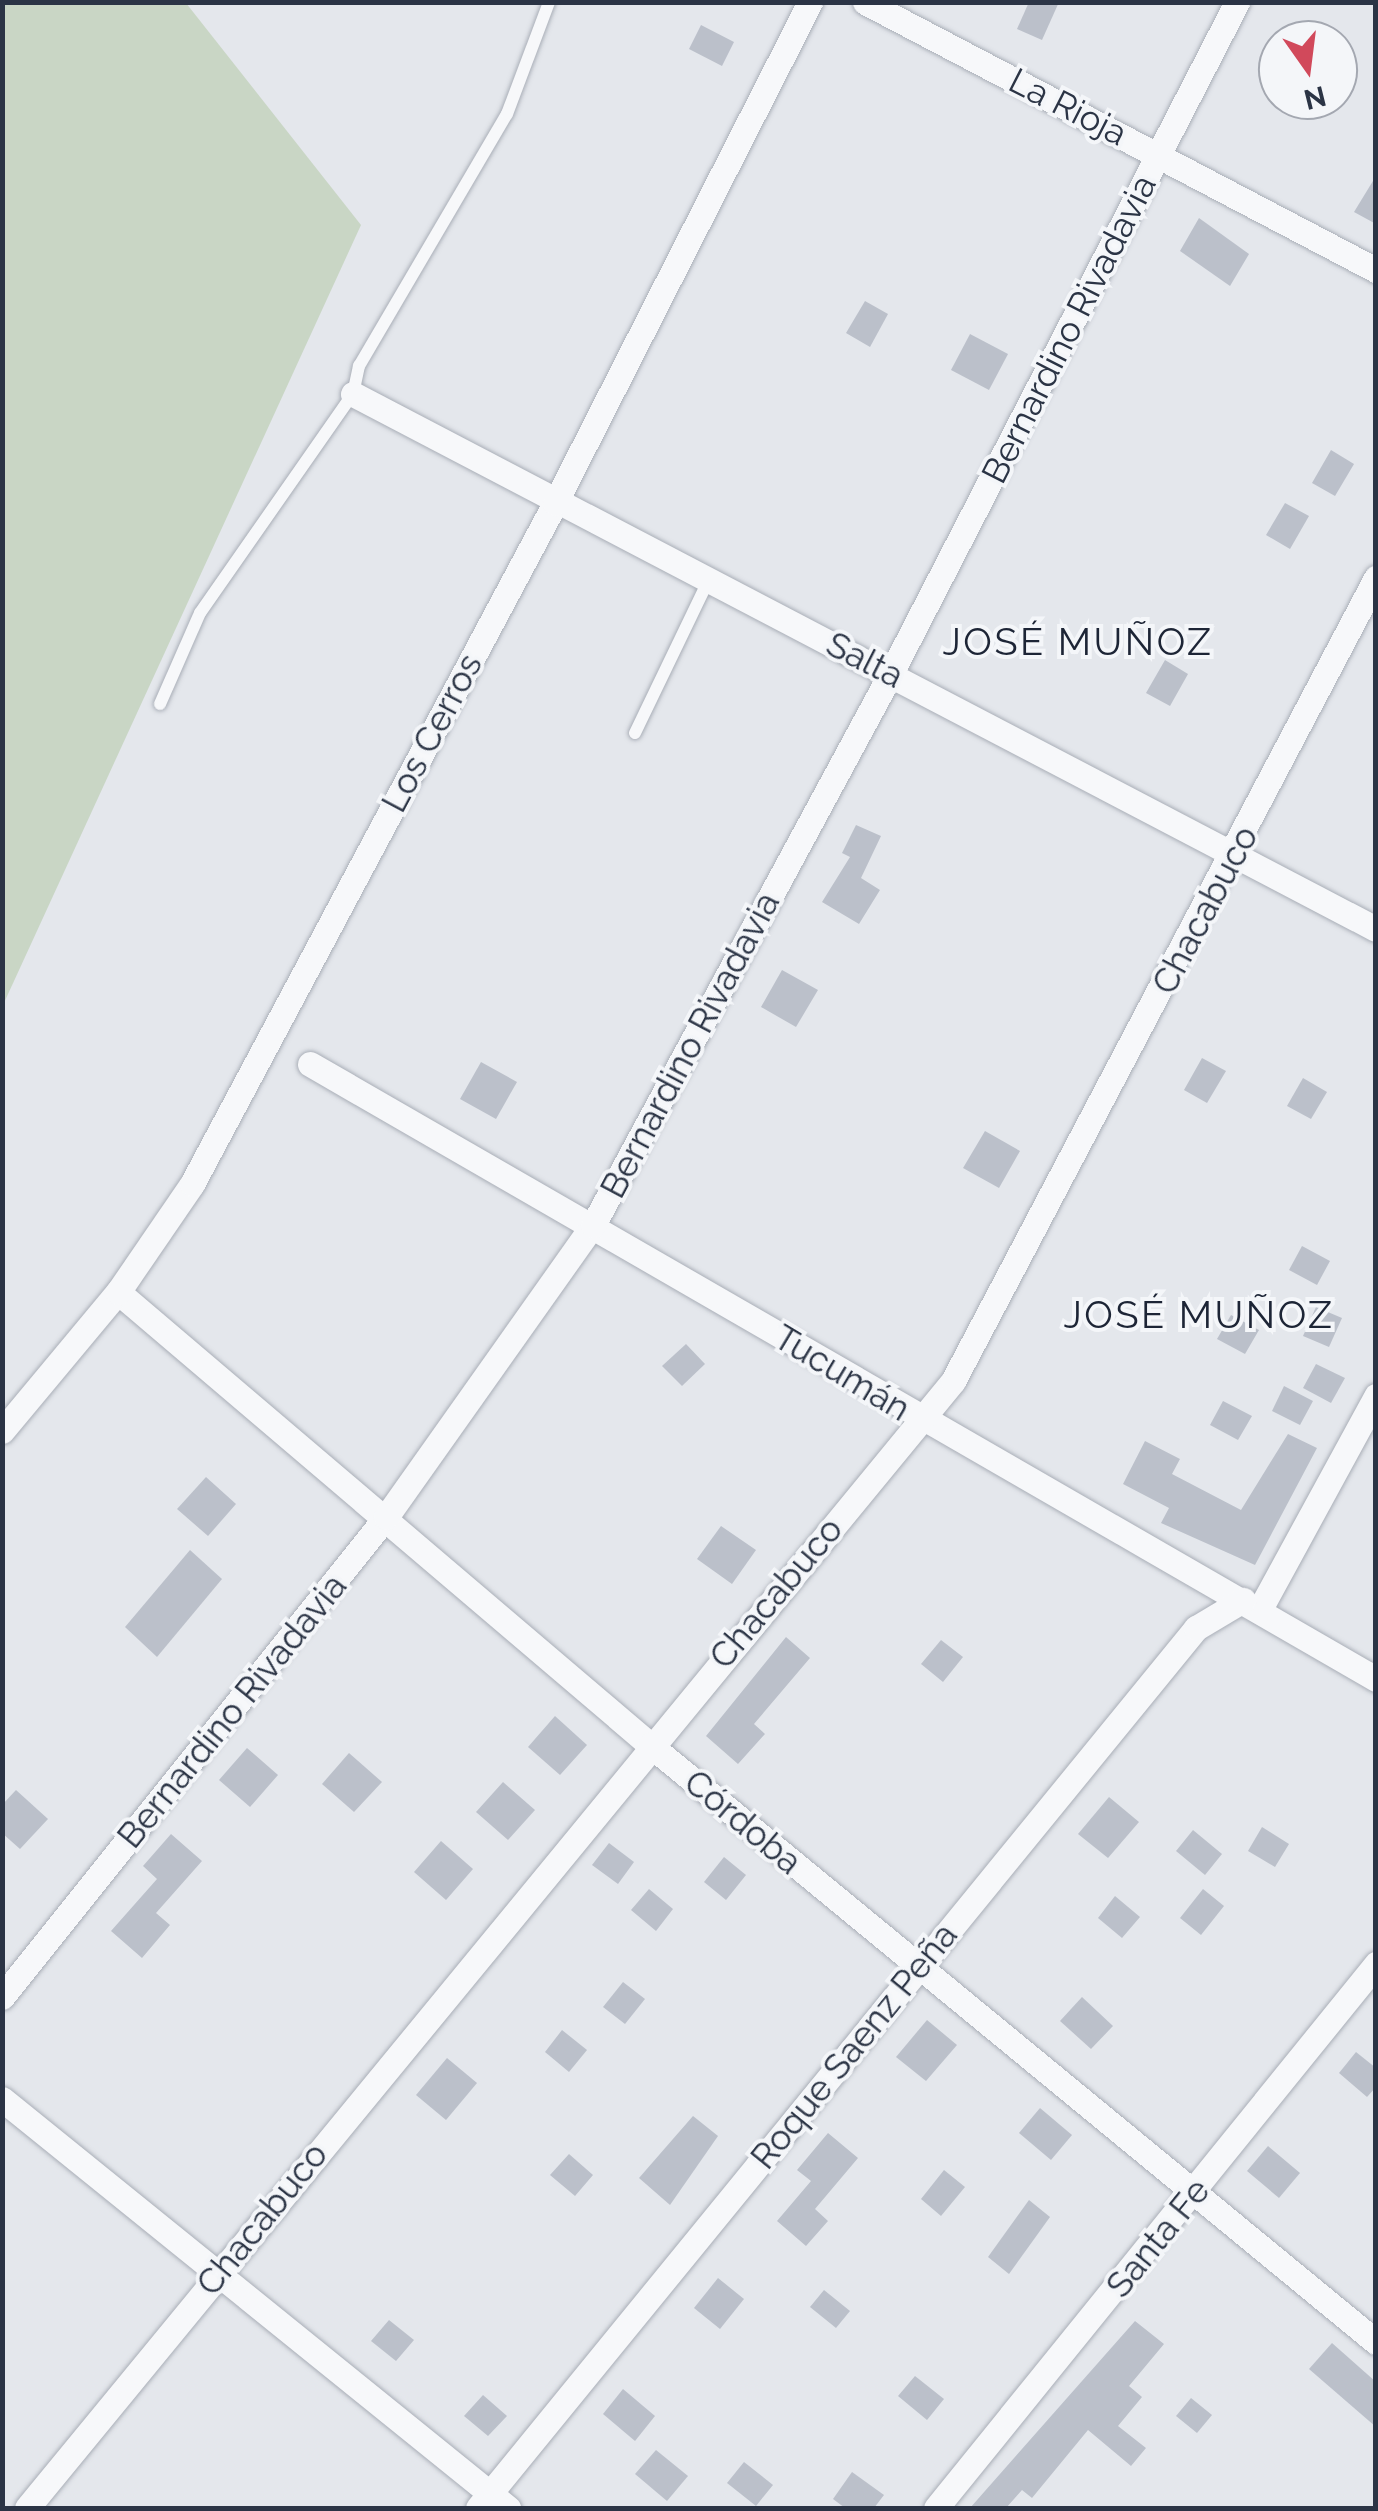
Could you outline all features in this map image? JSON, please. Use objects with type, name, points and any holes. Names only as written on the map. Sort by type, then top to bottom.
[{"type":"street","name":"Los Cerros","points":[[2,1431],[118,1292],[192,1184],[555,503],[810,2]]},
{"type":"street","name":"La Rioja","points":[[865,2],[1376,270]]},
{"type":"street","name":"Bernardino Rivadavia","points":[[2,1997],[386,1518],[593,1225],[891,673],[1237,2]]},
{"type":"street","name":"Salta","points":[[354,394],[555,503],[891,673],[1376,929]]},
{"type":"street","name":"Chacabuco","points":[[27,2508],[650,1745],[953,1381],[1234,856],[1376,578]]},
{"type":"street","name":"Tucumán","points":[[310,1064],[593,1225],[920,1420],[1252,1604],[1376,1679]]},
{"type":"street","name":"Córdoba","points":[[118,1292],[650,1745],[1376,2342]]},
{"type":"street","points":[[1252,1604],[1376,1396]]},
{"type":"street","name":"Roque Saenz Peña","points":[[492,2504],[918,1967],[1196,1628],[1252,1604]]},
{"type":"street","name":"Santa Fe","points":[[936,2508],[1195,2193],[1376,1964]]},
{"type":"street","points":[[2,2099],[492,2504]]},
{"type":"lane","points":[[160,704],[200,613],[354,394],[359,366],[400,308],[507,114],[548,2]]},
{"type":"lane","points":[[635,733],[708,581]]},
{"type":"green space","points":[[3,2],[186,3],[361,225],[3,1005]]},
{"type":"building","points":[[1029,2],[1059,2],[1042,40],[1017,29]]},
{"type":"building","points":[[701,25],[734,42],[722,66],[689,49]]},
{"type":"building","points":[[1376,176],[1376,224],[1354,212]]},
{"type":"building","points":[[1199,218],[1249,254],[1230,286],[1180,251]]},
{"type":"building","points":[[865,301],[888,314],[870,347],[846,333]]},
{"type":"building","points":[[970,334],[1008,354],[989,390],[951,370]]},
{"type":"building","points":[[1331,450],[1354,464],[1335,496],[1312,483]]},
{"type":"building","points":[[1285,503],[1309,516],[1290,549],[1266,535]]},
{"type":"building","points":[[1165,660],[1188,674],[1170,706],[1146,693]]},
{"type":"building","points":[[856,825],[881,836],[861,878],[880,890],[859,924],[822,902],[850,857],[842,853]]},
{"type":"building","points":[[782,970],[818,990],[796,1027],[761,1007]]},
{"type":"building","points":[[1202,1058],[1226,1071],[1207,1103],[1184,1090]]},
{"type":"building","points":[[481,1062],[517,1082],[496,1119],[460,1099]]},
{"type":"building","points":[[1303,1078],[1327,1092],[1311,1119],[1287,1106]]},
{"type":"building","points":[[985,1131],[1020,1151],[999,1188],[963,1168]]},
{"type":"building","points":[[1302,1246],[1330,1261],[1317,1285],[1289,1270]]},
{"type":"building","points":[[1316,1307],[1342,1318],[1329,1347],[1303,1336]]},
{"type":"building","points":[[1231,1315],[1259,1330],[1245,1354],[1217,1339]]},
{"type":"building","points":[[686,1344],[705,1364],[682,1386],[662,1366]]},
{"type":"building","points":[[1316,1364],[1345,1378],[1331,1403],[1303,1388]]},
{"type":"building","points":[[1284,1386],[1313,1401],[1300,1425],[1272,1411]]},
{"type":"building","points":[[1223,1401],[1252,1416],[1238,1440],[1210,1425]]},
{"type":"building","points":[[1288,1434],[1317,1448],[1255,1565],[1161,1523],[1169,1508],[1123,1484],[1145,1441],[1180,1459],[1172,1474],[1241,1510]]},
{"type":"building","points":[[206,1477],[236,1504],[208,1536],[177,1509]]},
{"type":"building","points":[[721,1526],[756,1550],[732,1584],[697,1559]]},
{"type":"building","points":[[190,1550],[222,1579],[157,1657],[125,1627]]},
{"type":"building","points":[[786,1637],[810,1658],[754,1724],[765,1734],[738,1764],[706,1736]]},
{"type":"building","points":[[941,1640],[963,1657],[943,1682],[921,1664]]},
{"type":"building","points":[[555,1716],[587,1745],[560,1775],[528,1747]]},
{"type":"building","points":[[247,1748],[278,1775],[250,1807],[219,1780]]},
{"type":"building","points":[[349,1753],[382,1782],[354,1812],[322,1784]]},
{"type":"building","points":[[503,1782],[535,1810],[508,1840],[476,1812]]},
{"type":"building","points":[[16,1790],[48,1819],[20,1849],[2,1833],[2,1805]]},
{"type":"building","points":[[1109,1797],[1139,1822],[1108,1858],[1078,1834]]},
{"type":"building","points":[[1262,1827],[1289,1844],[1275,1867],[1248,1851]]},
{"type":"building","points":[[1193,1830],[1222,1854],[1205,1875],[1176,1851]]},
{"type":"building","points":[[171,1834],[202,1861],[156,1913],[170,1925],[142,1958],[111,1931],[157,1879],[143,1866]]},
{"type":"building","points":[[441,1841],[473,1869],[446,1900],[414,1872]]},
{"type":"building","points":[[609,1843],[634,1862],[618,1884],[592,1865]]},
{"type":"building","points":[[724,1857],[746,1875],[726,1900],[704,1882]]},
{"type":"building","points":[[649,1889],[673,1909],[656,1931],[631,1910]]},
{"type":"building","points":[[1203,1889],[1224,1906],[1201,1935],[1180,1918]]},
{"type":"building","points":[[1115,1896],[1140,1917],[1122,1938],[1098,1918]]},
{"type":"building","points":[[623,1982],[645,1999],[625,2024],[603,2007]]},
{"type":"building","points":[[1082,1997],[1113,2026],[1091,2049],[1060,2021]]},
{"type":"building","points":[[927,2020],[957,2045],[926,2081],[896,2057]]},
{"type":"building","points":[[562,2030],[587,2050],[569,2072],[545,2052]]},
{"type":"building","points":[[1356,2052],[1376,2068],[1376,2087],[1367,2097],[1339,2073]]},
{"type":"building","points":[[447,2058],[477,2083],[446,2120],[416,2095]]},
{"type":"building","points":[[1040,2108],[1072,2135],[1051,2160],[1019,2133]]},
{"type":"building","points":[[693,2116],[718,2136],[670,2205],[639,2178]]},
{"type":"building","points":[[828,2133],[858,2158],[815,2209],[828,2221],[806,2246],[777,2221],[811,2181],[797,2170]]},
{"type":"building","points":[[1268,2146],[1300,2173],[1279,2198],[1247,2171]]},
{"type":"building","points":[[569,2154],[593,2175],[575,2196],[550,2175]]},
{"type":"building","points":[[944,2170],[965,2187],[941,2216],[921,2199]]},
{"type":"building","points":[[1029,2200],[1050,2217],[1009,2274],[988,2257]]},
{"type":"building","points":[[718,2278],[744,2299],[720,2329],[694,2308]]},
{"type":"building","points":[[824,2290],[850,2311],[836,2328],[810,2307]]},
{"type":"building","points":[[389,2320],[414,2340],[396,2361],[371,2341]]},
{"type":"building","points":[[1135,2321],[1164,2344],[1129,2386],[1142,2397],[1118,2426],[1146,2448],[1131,2466],[1088,2430],[1032,2498],[1022,2490],[1006,2508],[970,2508]]},
{"type":"building","points":[[1332,2343],[1376,2382],[1376,2427],[1309,2369]]},
{"type":"building","points":[[915,2376],[944,2399],[927,2420],[898,2396]]},
{"type":"building","points":[[623,2389],[655,2416],[635,2441],[603,2414]]},
{"type":"building","points":[[483,2395],[507,2416],[488,2436],[464,2416]]},
{"type":"building","points":[[1191,2398],[1212,2415],[1197,2433],[1176,2416]]},
{"type":"building","points":[[656,2450],[688,2476],[667,2501],[635,2474]]},
{"type":"building","points":[[744,2462],[773,2485],[756,2506],[727,2483]]},
{"type":"building","points":[[852,2472],[884,2495],[874,2508],[845,2508],[833,2499]]},
{"type":"district","name":"JOSÉ MUÑOZ","points":[[1078,642]]},
{"type":"district","name":"JOSÉ MUÑOZ","points":[[1199,1315]]}]
